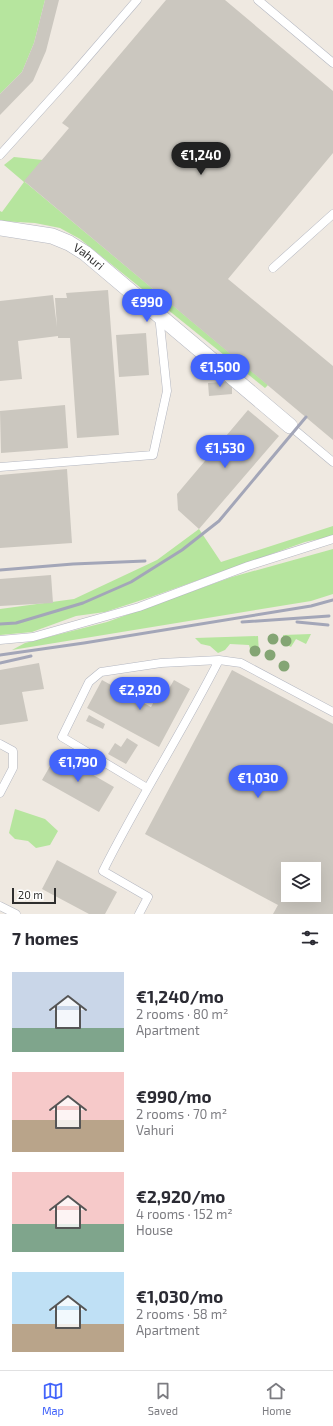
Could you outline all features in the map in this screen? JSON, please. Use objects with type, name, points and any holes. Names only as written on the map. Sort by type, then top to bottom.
[{"type":"street","name":"Vahuri","points":[[0,228],[52,236],[69,243],[85,253],[290,426]]},
{"type":"lane","points":[[0,155],[137,0]]},
{"type":"lane","points":[[258,0],[333,63]]},
{"type":"lane","points":[[273,268],[333,214]]},
{"type":"lane","points":[[0,467],[153,455],[167,391],[159,315]]},
{"type":"lane","points":[[290,426],[333,462]]},
{"type":"lane","points":[[0,640],[33,637],[139,607],[248,566],[333,539]]},
{"type":"lane","points":[[147,788],[62,737],[89,682],[102,672],[161,663],[219,660],[241,663],[333,712]]},
{"type":"lane","points":[[139,914],[148,897],[103,871],[126,824],[219,660]]},
{"type":"lane","points":[[0,744],[13,751],[13,768],[0,794]]},
{"type":"lane","points":[[0,906],[16,914]]},
{"type":"green space","points":[[0,0],[45,0],[34,43],[22,72],[0,94]]},
{"type":"green space","points":[[14,157],[43,160],[25,182],[268,385],[265,388],[80,239],[60,228],[35,223],[0,221],[0,211],[2,212],[24,182],[4,165]]},
{"type":"green space","points":[[333,526],[333,536],[305,542],[151,597],[105,612],[76,616],[32,632],[0,635],[0,609],[74,599],[157,560],[199,529],[221,562]]},
{"type":"green space","points":[[333,549],[333,594],[311,601],[12,650],[25,643],[107,622],[232,577]]},
{"type":"green space","points":[[311,634],[306,644],[296,639],[291,647],[283,643],[283,635]]},
{"type":"green space","points":[[258,636],[259,654],[252,656],[249,645],[230,644],[225,650],[218,653],[210,646],[201,644],[195,638]]},
{"type":"green space","points":[[15,809],[45,819],[58,831],[50,845],[36,848],[28,841],[15,839],[9,833]]},
{"type":"building","points":[[45,0],[59,0],[46,51],[33,81],[0,115],[0,94],[22,72],[34,43]]},
{"type":"building","points":[[166,0],[225,0],[333,91],[333,153],[228,279],[333,366],[333,440],[24,181],[69,128],[62,123]]},
{"type":"building","points":[[108,290],[119,435],[77,438],[70,338],[58,338],[58,336],[18,341],[22,379],[0,381],[0,301],[53,295],[57,327],[55,298],[67,298],[66,293]]},
{"type":"building","points":[[146,333],[149,375],[119,377],[116,335]]},
{"type":"building","points":[[232,381],[232,394],[209,396],[208,383]]},
{"type":"building","points":[[65,405],[68,448],[1,453],[0,411]]},
{"type":"building","points":[[248,410],[279,436],[199,529],[178,510],[177,494]]},
{"type":"building","points":[[67,469],[72,543],[0,548],[0,475]]},
{"type":"building","points":[[51,575],[53,603],[0,606],[0,579]]},
{"type":"building","points":[[39,663],[44,689],[22,692],[28,721],[0,725],[0,670]]},
{"type":"building","points":[[232,670],[333,724],[333,914],[273,914],[278,905],[145,834]]},
{"type":"building","points":[[102,680],[151,707],[157,696],[163,699],[174,680],[190,689],[159,747],[87,708]]},
{"type":"building","points":[[89,715],[105,724],[103,729],[86,721]]},
{"type":"building","points":[[127,738],[138,745],[126,764],[108,754],[115,743],[121,747]]},
{"type":"building","points":[[57,754],[114,787],[99,812],[42,780]]},
{"type":"building","points":[[57,860],[117,892],[105,914],[89,914],[42,889]]},
{"type":"railway","points":[[0,624],[16,623],[83,603],[131,582],[182,550],[219,521],[306,417]]},
{"type":"railway","points":[[0,570],[73,564],[145,561]]},
{"type":"railway","points":[[0,655],[84,643],[311,606],[333,600]]},
{"type":"railway","points":[[242,622],[329,616]]},
{"type":"railway","points":[[297,622],[328,625]]},
{"type":"railway","points":[[0,663],[31,656]]}]
